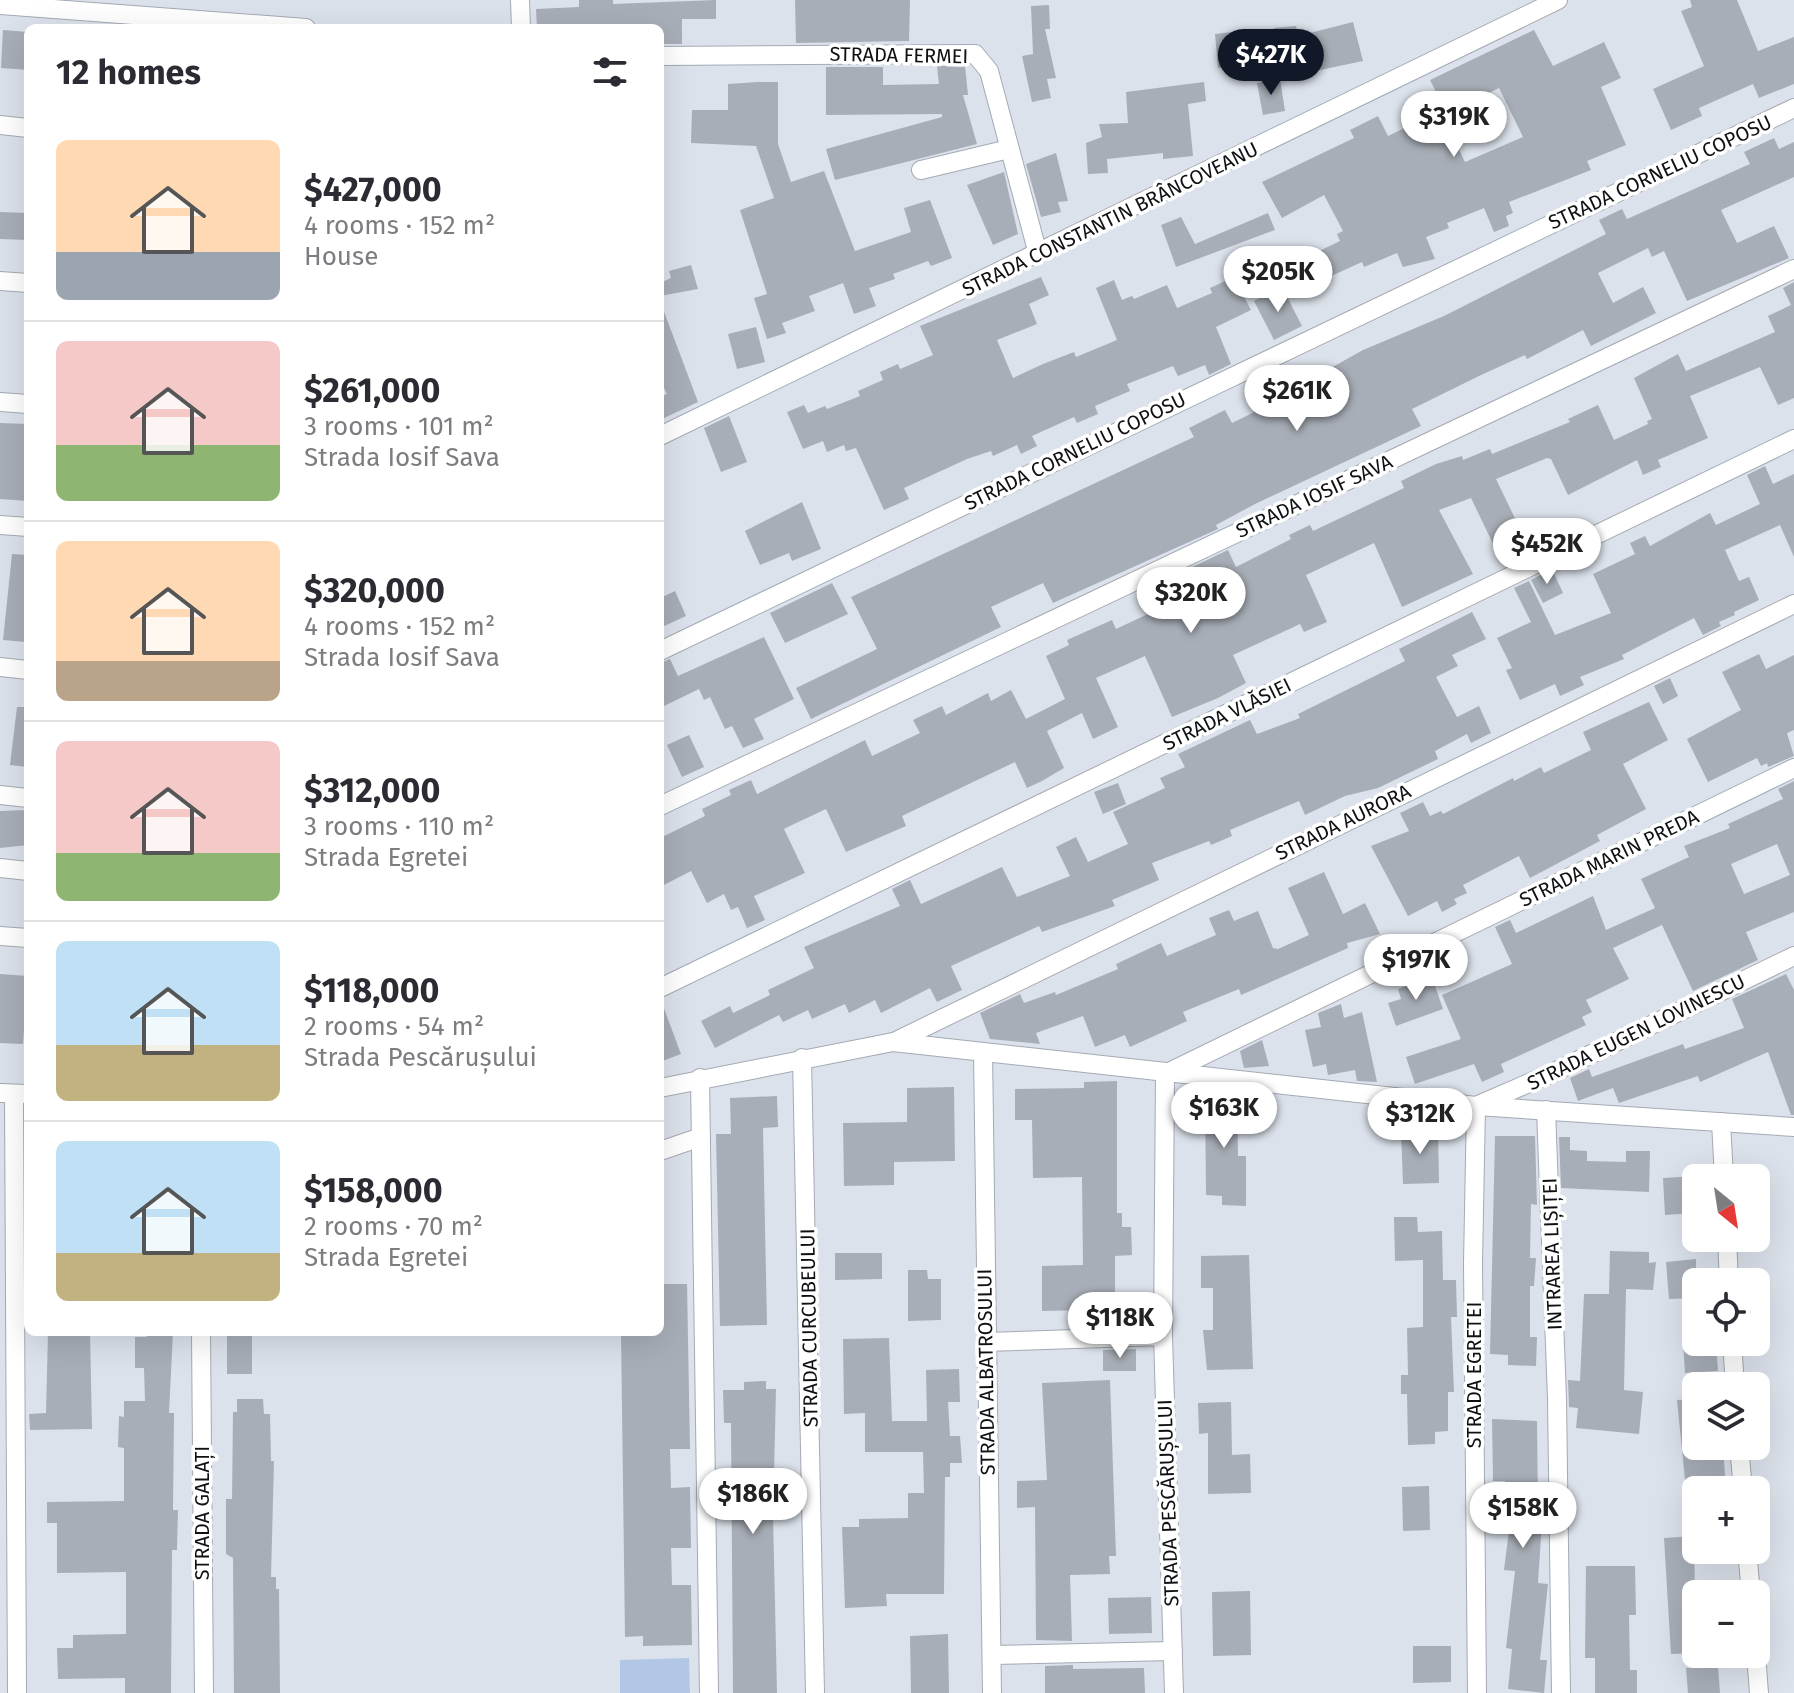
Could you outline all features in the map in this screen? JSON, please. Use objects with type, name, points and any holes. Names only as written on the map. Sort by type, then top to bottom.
[{"type":"street","points":[[520,0],[521,24]]},
{"type":"street","name":"STRADA CONSTANTIN BRÂNCOVEANU","points":[[664,434],[1558,0]]},
{"type":"street","points":[[0,5],[253,24]]},
{"type":"street","name":"STRADA FERMEI","points":[[664,56],[975,54],[989,71],[1038,254]]},
{"type":"street","name":"STRADA CORNELIU COPOSU","points":[[664,649],[1794,108]]},
{"type":"street","points":[[0,125],[24,128]]},
{"type":"street","points":[[921,170],[1009,149]]},
{"type":"street","name":"STRADA IOSIF SAVA","points":[[664,804],[1794,269]]},
{"type":"street","points":[[0,281],[24,283]]},
{"type":"street","points":[[0,402],[24,404]]},
{"type":"street","name":"STRADA VLĂSIEI","points":[[664,986],[1794,439]]},
{"type":"street","points":[[0,525],[24,527]]},
{"type":"street","name":"STRADA AURORA","points":[[893,1042],[1794,604]]},
{"type":"street","points":[[0,667],[24,670]]},
{"type":"street","name":"STRADA MARIN PREDA","points":[[1165,1074],[1794,768]]},
{"type":"street","points":[[0,795],[24,798]]},
{"type":"street","points":[[0,868],[24,871]]},
{"type":"street","points":[[0,936],[24,938]]},
{"type":"street","name":"STRADA EUGEN LOVINESCU","points":[[1476,1106],[1552,1073],[1794,956]]},
{"type":"street","points":[[664,1087],[893,1042],[1476,1106],[1785,1126],[1794,1115]]},
{"type":"street","name":"STRADA ALBATROSULUI","points":[[983,1052],[992,1693]]},
{"type":"street","name":"STRADA CURCUBEULUI","points":[[802,1058],[815,1693]]},
{"type":"street","name":"STRADA PESCĂRUȘULUI","points":[[1165,1074],[1163,1336],[1174,1693]]},
{"type":"street","points":[[700,1078],[709,1693]]},
{"type":"street","points":[[14,1094],[17,1693]]},
{"type":"street","name":"STRADA EGRETEI","points":[[1476,1106],[1473,1263],[1477,1693]]},
{"type":"street","name":"INTRAREA LIȘIȚEI","points":[[1546,1110],[1557,1398],[1561,1693]]},
{"type":"street","points":[[1721,1122],[1723,1164]]},
{"type":"street","points":[[664,1150],[701,1137]]},
{"type":"street","name":"STRADA GALAȚI","points":[[201,1336],[204,1693]]},
{"type":"street","points":[[985,1342],[1163,1336]]},
{"type":"street","points":[[992,1655],[1173,1651]]},
{"type":"street","points":[[1757,1668],[1759,1693]]},
{"type":"shaded area","points":[[689,1658],[690,1693],[620,1693],[620,1660]]},
{"type":"building","points":[[579,0],[613,0],[613,4],[716,0],[716,19],[682,19],[682,44],[664,44],[664,24],[537,24],[536,9],[579,7]]},
{"type":"building","points":[[795,0],[910,0],[909,41],[796,43]]},
{"type":"building","points":[[1690,0],[1737,0],[1758,51],[1794,37],[1794,84],[1759,98],[1753,84],[1699,108],[1702,116],[1671,130],[1653,89],[1704,66],[1681,11],[1692,7]]},
{"type":"building","points":[[1049,5],[1050,29],[1045,29],[1056,78],[1047,79],[1051,98],[1032,102],[1022,56],[1033,54],[1031,6]]},
{"type":"building","points":[[1353,22],[1363,61],[1282,78],[1274,28],[1296,26],[1298,36]]},
{"type":"building","points":[[3,30],[24,32],[24,70],[1,68]]},
{"type":"building","points":[[1534,30],[1553,66],[1604,42],[1621,78],[1601,87],[1626,145],[1587,161],[1591,170],[1509,202],[1513,213],[1506,216],[1509,226],[1494,232],[1484,208],[1447,223],[1449,228],[1426,237],[1435,259],[1403,267],[1397,253],[1364,267],[1362,262],[1296,292],[1284,268],[1340,241],[1337,234],[1343,231],[1324,195],[1282,218],[1262,182],[1354,138],[1350,130],[1378,116],[1388,136],[1440,111],[1465,162],[1523,137],[1499,88],[1447,114],[1430,80]]},
{"type":"building","points":[[1240,31],[1244,65],[1218,68],[1215,34]]},
{"type":"building","points":[[937,66],[965,66],[968,95],[963,95],[977,144],[835,180],[826,149],[942,117],[942,114],[826,115],[826,67],[883,67],[883,85],[939,84]]},
{"type":"building","points":[[1280,79],[1285,111],[1263,115],[1257,83]]},
{"type":"building","points":[[778,82],[778,144],[791,182],[824,171],[855,251],[911,232],[904,208],[930,200],[952,258],[931,266],[928,261],[893,274],[895,279],[869,288],[876,306],[854,314],[843,283],[809,296],[815,311],[782,323],[786,333],[767,339],[754,298],[767,294],[740,210],[774,198],[756,146],[691,143],[692,110],[728,110],[728,84]]},
{"type":"building","points":[[1204,82],[1206,101],[1188,104],[1193,156],[1163,159],[1163,153],[1107,159],[1108,173],[1088,174],[1086,143],[1102,137],[1099,124],[1128,123],[1126,92]]},
{"type":"building","points":[[1774,138],[1779,149],[1794,142],[1794,177],[1721,210],[1737,243],[1774,226],[1789,258],[1687,301],[1664,251],[1652,257],[1648,248],[1598,273],[1613,303],[1643,287],[1656,313],[1591,346],[1583,330],[1527,359],[1525,355],[1479,376],[1412,409],[1421,426],[1255,504],[1216,525],[1218,529],[1053,603],[1043,583],[991,607],[1001,627],[811,719],[796,688],[877,649],[851,597],[1194,437],[1189,428],[1225,410],[1232,423],[1331,374],[1329,369],[1363,350],[1444,316],[1606,234],[1599,220],[1622,209],[1627,219],[1750,164],[1744,152]]},
{"type":"building","points":[[1056,153],[1068,201],[1058,202],[1061,212],[1041,217],[1026,164]]},
{"type":"building","points":[[1004,172],[1018,234],[993,245],[967,185]]},
{"type":"building","points":[[0,212],[24,213],[24,240],[0,239]]},
{"type":"building","points":[[1268,213],[1275,230],[1176,267],[1161,225],[1181,217],[1195,244]]},
{"type":"building","points":[[691,265],[698,289],[664,295],[664,281],[671,278],[669,271]]},
{"type":"building","points":[[1041,277],[1049,295],[1029,304],[1037,324],[997,340],[1013,378],[1074,352],[1076,357],[1117,340],[1096,288],[1114,280],[1122,300],[1132,296],[1134,299],[1167,285],[1177,308],[1212,293],[1210,288],[1234,277],[1251,310],[1216,327],[1231,364],[1209,375],[1205,365],[1178,376],[1173,366],[1127,384],[1130,391],[1095,406],[1098,414],[1077,423],[1074,417],[1032,436],[1037,446],[1021,454],[1017,445],[993,456],[991,451],[967,459],[904,488],[909,499],[884,510],[856,448],[846,451],[844,445],[827,452],[823,441],[803,449],[787,412],[804,405],[808,413],[825,406],[827,409],[860,396],[858,391],[883,380],[880,372],[898,364],[900,369],[933,355],[920,326]]},
{"type":"building","points":[[1794,282],[1794,398],[1778,405],[1760,367],[1690,396],[1708,438],[1658,460],[1661,467],[1643,475],[1637,460],[1568,495],[1551,459],[1547,458],[1496,479],[1524,537],[1496,550],[1471,498],[1439,510],[1473,574],[1402,607],[1374,543],[1306,575],[1327,622],[1304,632],[1300,624],[1233,655],[1246,683],[1218,698],[1172,717],[1145,656],[1096,678],[1118,727],[1093,739],[1082,713],[1047,731],[1064,768],[1042,781],[1027,788],[1015,762],[902,816],[906,826],[846,852],[826,809],[794,824],[784,829],[805,873],[754,896],[765,920],[747,928],[738,907],[731,910],[724,894],[707,903],[691,871],[664,885],[664,836],[705,816],[702,809],[731,795],[729,790],[751,780],[757,794],[865,740],[872,756],[920,733],[913,720],[942,706],[946,715],[988,693],[991,701],[1011,690],[1026,719],[1065,699],[1046,656],[1069,645],[1067,640],[1112,620],[1116,629],[1148,614],[1141,599],[1189,577],[1186,570],[1228,550],[1236,567],[1291,539],[1289,535],[1310,525],[1313,531],[1404,488],[1401,481],[1436,464],[1462,456],[1463,460],[1490,449],[1492,454],[1570,422],[1568,419],[1598,405],[1614,440],[1648,424],[1647,421],[1652,419],[1634,378],[1678,354],[1686,371],[1775,332],[1768,316],[1791,305],[1783,288]]},
{"type":"building","points":[[1282,287],[1302,326],[1274,340],[1254,301]]},
{"type":"building","points":[[664,312],[698,402],[664,418],[664,395],[667,394],[664,388]]},
{"type":"building","points":[[756,327],[765,362],[737,369],[728,334]]},
{"type":"building","points":[[729,416],[747,462],[721,472],[704,428]]},
{"type":"building","points":[[0,423],[24,424],[24,501],[0,499]]},
{"type":"building","points":[[1765,466],[1773,484],[1794,474],[1794,557],[1780,525],[1725,550],[1739,581],[1749,577],[1759,600],[1734,612],[1735,615],[1719,622],[1721,626],[1703,635],[1694,618],[1622,655],[1624,659],[1580,677],[1584,685],[1560,696],[1555,684],[1520,700],[1506,670],[1512,668],[1497,638],[1531,622],[1514,588],[1529,581],[1555,635],[1611,613],[1593,574],[1635,554],[1630,543],[1645,536],[1650,546],[1710,513],[1716,525],[1760,504],[1747,475]]},
{"type":"building","points":[[802,502],[821,549],[792,561],[789,553],[760,565],[745,531]]},
{"type":"building","points":[[12,554],[24,555],[24,642],[3,640]]},
{"type":"building","points":[[1552,569],[1563,593],[1543,603],[1531,580]]},
{"type":"building","points":[[832,583],[848,614],[785,643],[770,613]]},
{"type":"building","points":[[675,591],[686,616],[664,626],[664,596]]},
{"type":"building","points":[[1472,612],[1486,639],[1452,655],[1458,666],[1436,677],[1457,717],[1479,706],[1491,733],[1471,743],[1467,734],[1435,751],[1438,759],[1378,788],[1345,796],[1305,815],[1299,801],[1230,830],[1232,836],[1211,845],[1209,841],[1152,863],[1159,880],[1112,900],[1115,906],[1042,932],[1039,926],[951,966],[962,990],[937,1002],[930,988],[881,1013],[875,1000],[849,1013],[845,1004],[812,1019],[808,1010],[783,1022],[779,1015],[715,1048],[701,1021],[730,1006],[733,1013],[770,995],[768,990],[814,968],[804,947],[900,906],[892,889],[910,880],[921,904],[1002,867],[1017,897],[1070,876],[1056,847],[1076,837],[1088,862],[1128,844],[1113,812],[1165,788],[1160,778],[1185,767],[1178,754],[1250,720],[1257,734],[1300,718],[1298,714],[1405,661],[1399,649]]},
{"type":"building","points":[[764,637],[794,699],[754,719],[764,739],[743,748],[732,726],[725,729],[710,697],[704,700],[699,689],[664,706],[664,661],[670,659],[678,676]]},
{"type":"building","points":[[1759,654],[1766,669],[1794,655],[1794,730],[1787,733],[1794,756],[1768,767],[1767,763],[1761,766],[1757,758],[1708,782],[1687,739],[1741,710],[1722,672]]},
{"type":"building","points":[[1670,678],[1678,696],[1663,704],[1654,686]]},
{"type":"building","points":[[1649,702],[1668,740],[1623,764],[1646,809],[1597,835],[1600,841],[1530,878],[1519,856],[1463,885],[1467,893],[1454,899],[1457,904],[1442,912],[1437,901],[1408,916],[1371,846],[1409,831],[1400,813],[1423,802],[1430,816],[1441,811],[1443,814],[1513,778],[1514,781],[1541,767],[1544,773],[1591,750],[1583,732]]},
{"type":"building","points":[[17,707],[24,707],[24,767],[10,765]]},
{"type":"building","points":[[689,735],[704,767],[682,777],[667,745]]},
{"type":"building","points":[[1794,781],[1794,912],[1746,932],[1758,960],[1693,991],[1662,925],[1613,948],[1629,979],[1586,1000],[1592,1012],[1582,1017],[1586,1025],[1501,1064],[1504,1072],[1482,1082],[1474,1064],[1415,1084],[1406,1057],[1461,1039],[1442,995],[1512,964],[1495,927],[1510,920],[1516,933],[1593,896],[1606,930],[1655,908],[1641,879],[1689,857],[1684,846],[1730,828],[1728,824],[1783,799],[1778,789]],"holes":[[[1777,844],[1790,875],[1744,894],[1731,864]]]},
{"type":"building","points":[[1118,783],[1126,804],[1103,814],[1094,792]]},
{"type":"building","points":[[24,810],[24,845],[0,848],[0,811]]},
{"type":"building","points":[[1324,872],[1343,914],[1365,903],[1380,934],[1347,943],[1348,948],[1241,995],[1239,989],[1183,1012],[1187,1021],[1130,1047],[1125,1035],[1095,1047],[1083,1016],[1036,1033],[1040,1044],[990,1039],[980,1013],[1020,994],[1024,1003],[1055,992],[1056,995],[1118,969],[1116,964],[1161,943],[1167,956],[1216,935],[1209,918],[1229,910],[1234,921],[1258,911],[1273,948],[1278,949],[1309,935],[1288,888]]},
{"type":"building","points":[[0,974],[24,976],[23,1044],[0,1043]]},
{"type":"building","points":[[1786,974],[1794,990],[1794,1115],[1791,1115],[1768,1052],[1700,1082],[1698,1076],[1619,1103],[1613,1088],[1578,1101],[1570,1078],[1589,1069],[1592,1077],[1683,1044],[1685,1049],[1744,1028],[1732,999]]},
{"type":"building","points":[[1432,977],[1443,1009],[1396,1026],[1388,1003],[1401,999],[1398,989]]},
{"type":"building","points":[[1341,1004],[1344,1018],[1362,1012],[1377,1082],[1357,1081],[1355,1070],[1328,1075],[1326,1064],[1313,1067],[1305,1030],[1321,1027],[1318,1013]]},
{"type":"building","points":[[664,1008],[681,1054],[664,1060]]},
{"type":"building","points":[[1262,1040],[1269,1066],[1244,1068],[1240,1051]]},
{"type":"building","points":[[1117,1081],[1117,1213],[1122,1213],[1122,1227],[1131,1227],[1132,1255],[1115,1256],[1115,1320],[1085,1320],[1085,1310],[1042,1311],[1042,1266],[1083,1265],[1082,1177],[1033,1178],[1032,1120],[1015,1120],[1015,1089],[1084,1088],[1084,1082]]},
{"type":"building","points":[[954,1087],[955,1161],[894,1162],[894,1185],[844,1186],[843,1123],[907,1122],[907,1088]]},
{"type":"building","points":[[1205,1091],[1237,1092],[1238,1156],[1246,1156],[1246,1206],[1222,1205],[1222,1196],[1206,1195]]},
{"type":"building","points":[[777,1096],[778,1127],[763,1128],[767,1325],[720,1326],[716,1134],[731,1134],[730,1098]]},
{"type":"building","points":[[1438,1129],[1439,1183],[1403,1184],[1401,1130]]},
{"type":"building","points":[[1495,1136],[1535,1136],[1537,1205],[1531,1204],[1530,1258],[1536,1258],[1534,1286],[1530,1286],[1530,1337],[1537,1337],[1536,1366],[1508,1365],[1508,1355],[1490,1354]]},
{"type":"building","points":[[1559,1137],[1570,1137],[1570,1150],[1587,1151],[1587,1161],[1626,1162],[1626,1151],[1650,1151],[1649,1192],[1561,1188]]},
{"type":"building","points":[[1682,1177],[1682,1214],[1665,1215],[1663,1178]]},
{"type":"building","points":[[1394,1217],[1417,1217],[1418,1232],[1442,1231],[1443,1280],[1456,1280],[1457,1317],[1451,1317],[1454,1392],[1448,1392],[1448,1431],[1435,1432],[1435,1444],[1408,1445],[1407,1394],[1401,1394],[1401,1375],[1408,1375],[1407,1328],[1423,1327],[1423,1260],[1395,1261]]},
{"type":"building","points":[[1610,1251],[1649,1252],[1649,1263],[1656,1262],[1653,1290],[1626,1289],[1624,1390],[1643,1392],[1639,1434],[1576,1428],[1578,1408],[1569,1407],[1568,1380],[1580,1381],[1584,1294],[1609,1294]]},
{"type":"building","points":[[835,1253],[882,1253],[882,1279],[835,1280]]},
{"type":"building","points":[[1249,1255],[1253,1369],[1207,1370],[1203,1330],[1213,1330],[1213,1288],[1201,1288],[1201,1256]]},
{"type":"building","points":[[1696,1259],[1696,1268],[1682,1268],[1682,1299],[1669,1299],[1666,1262]]},
{"type":"building","points":[[908,1270],[927,1270],[928,1279],[941,1279],[941,1320],[908,1321]]},
{"type":"building","points":[[664,1284],[687,1284],[690,1449],[670,1449],[671,1488],[690,1487],[691,1548],[671,1548],[672,1585],[691,1585],[692,1645],[643,1646],[643,1636],[625,1637],[621,1336],[664,1336]]},
{"type":"building","points":[[48,1336],[90,1336],[92,1429],[30,1430],[29,1414],[46,1413]]},
{"type":"building","points":[[173,1336],[169,1413],[174,1413],[173,1510],[178,1510],[177,1550],[172,1550],[171,1693],[125,1693],[125,1678],[58,1679],[57,1648],[73,1648],[73,1635],[126,1634],[126,1572],[57,1573],[57,1523],[47,1523],[47,1502],[124,1501],[124,1448],[118,1447],[119,1416],[124,1417],[124,1401],[145,1401],[144,1368],[135,1368],[135,1337]]},
{"type":"building","points":[[227,1336],[252,1336],[252,1374],[227,1374]]},
{"type":"building","points":[[889,1338],[892,1421],[927,1421],[926,1370],[959,1369],[960,1402],[948,1402],[950,1436],[960,1436],[962,1463],[950,1463],[950,1477],[945,1477],[944,1594],[886,1594],[887,1606],[845,1608],[842,1527],[859,1527],[859,1519],[908,1518],[908,1493],[924,1493],[923,1452],[865,1452],[865,1413],[844,1414],[843,1339]]},
{"type":"building","points":[[1136,1349],[1136,1371],[1103,1371],[1103,1350]]},
{"type":"building","points":[[1684,1356],[1717,1356],[1718,1371],[1685,1372]]},
{"type":"building","points":[[1110,1380],[1116,1556],[1109,1556],[1110,1574],[1070,1575],[1072,1641],[1036,1640],[1035,1507],[1017,1508],[1017,1481],[1047,1480],[1042,1383]]},
{"type":"building","points":[[766,1381],[766,1389],[776,1389],[773,1516],[777,1693],[733,1693],[731,1423],[724,1423],[723,1390],[744,1390],[744,1382]]},
{"type":"building","points":[[237,1399],[263,1399],[264,1414],[270,1414],[271,1461],[274,1461],[271,1577],[276,1577],[276,1589],[279,1589],[280,1693],[234,1693],[233,1558],[226,1554],[226,1499],[232,1499],[233,1412],[237,1412]]},
{"type":"building","points":[[1677,1400],[1682,1400],[1682,1450]]},
{"type":"building","points":[[1231,1402],[1232,1455],[1250,1454],[1251,1493],[1208,1494],[1208,1433],[1199,1434],[1198,1403]]},
{"type":"building","points":[[1492,1419],[1537,1421],[1538,1506],[1543,1506],[1538,1583],[1548,1584],[1540,1660],[1547,1660],[1544,1693],[1508,1689],[1512,1649],[1506,1648],[1515,1571],[1504,1570],[1514,1491],[1505,1491],[1505,1481],[1493,1481]]},
{"type":"building","points":[[1683,1460],[1724,1460],[1725,1476],[1685,1476]]},
{"type":"building","points":[[1429,1486],[1430,1530],[1403,1531],[1402,1487]]},
{"type":"building","points":[[1682,1537],[1682,1564],[1694,1564],[1695,1580],[1682,1580],[1682,1654],[1671,1654],[1664,1538]]},
{"type":"building","points":[[1586,1566],[1635,1566],[1636,1615],[1629,1615],[1630,1670],[1637,1670],[1637,1693],[1595,1693],[1595,1658],[1585,1658]]},
{"type":"building","points":[[1250,1591],[1251,1655],[1213,1656],[1212,1592]]},
{"type":"building","points":[[1151,1597],[1152,1633],[1109,1634],[1108,1598]]},
{"type":"building","points":[[948,1634],[949,1693],[911,1693],[910,1636]]},
{"type":"building","points":[[1413,1646],[1451,1646],[1451,1682],[1413,1683]]},
{"type":"building","points":[[1073,1665],[1073,1669],[1144,1668],[1145,1693],[1045,1693],[1045,1666]]},
{"type":"building","points":[[1686,1668],[1718,1668],[1720,1693],[1688,1693]]}]
